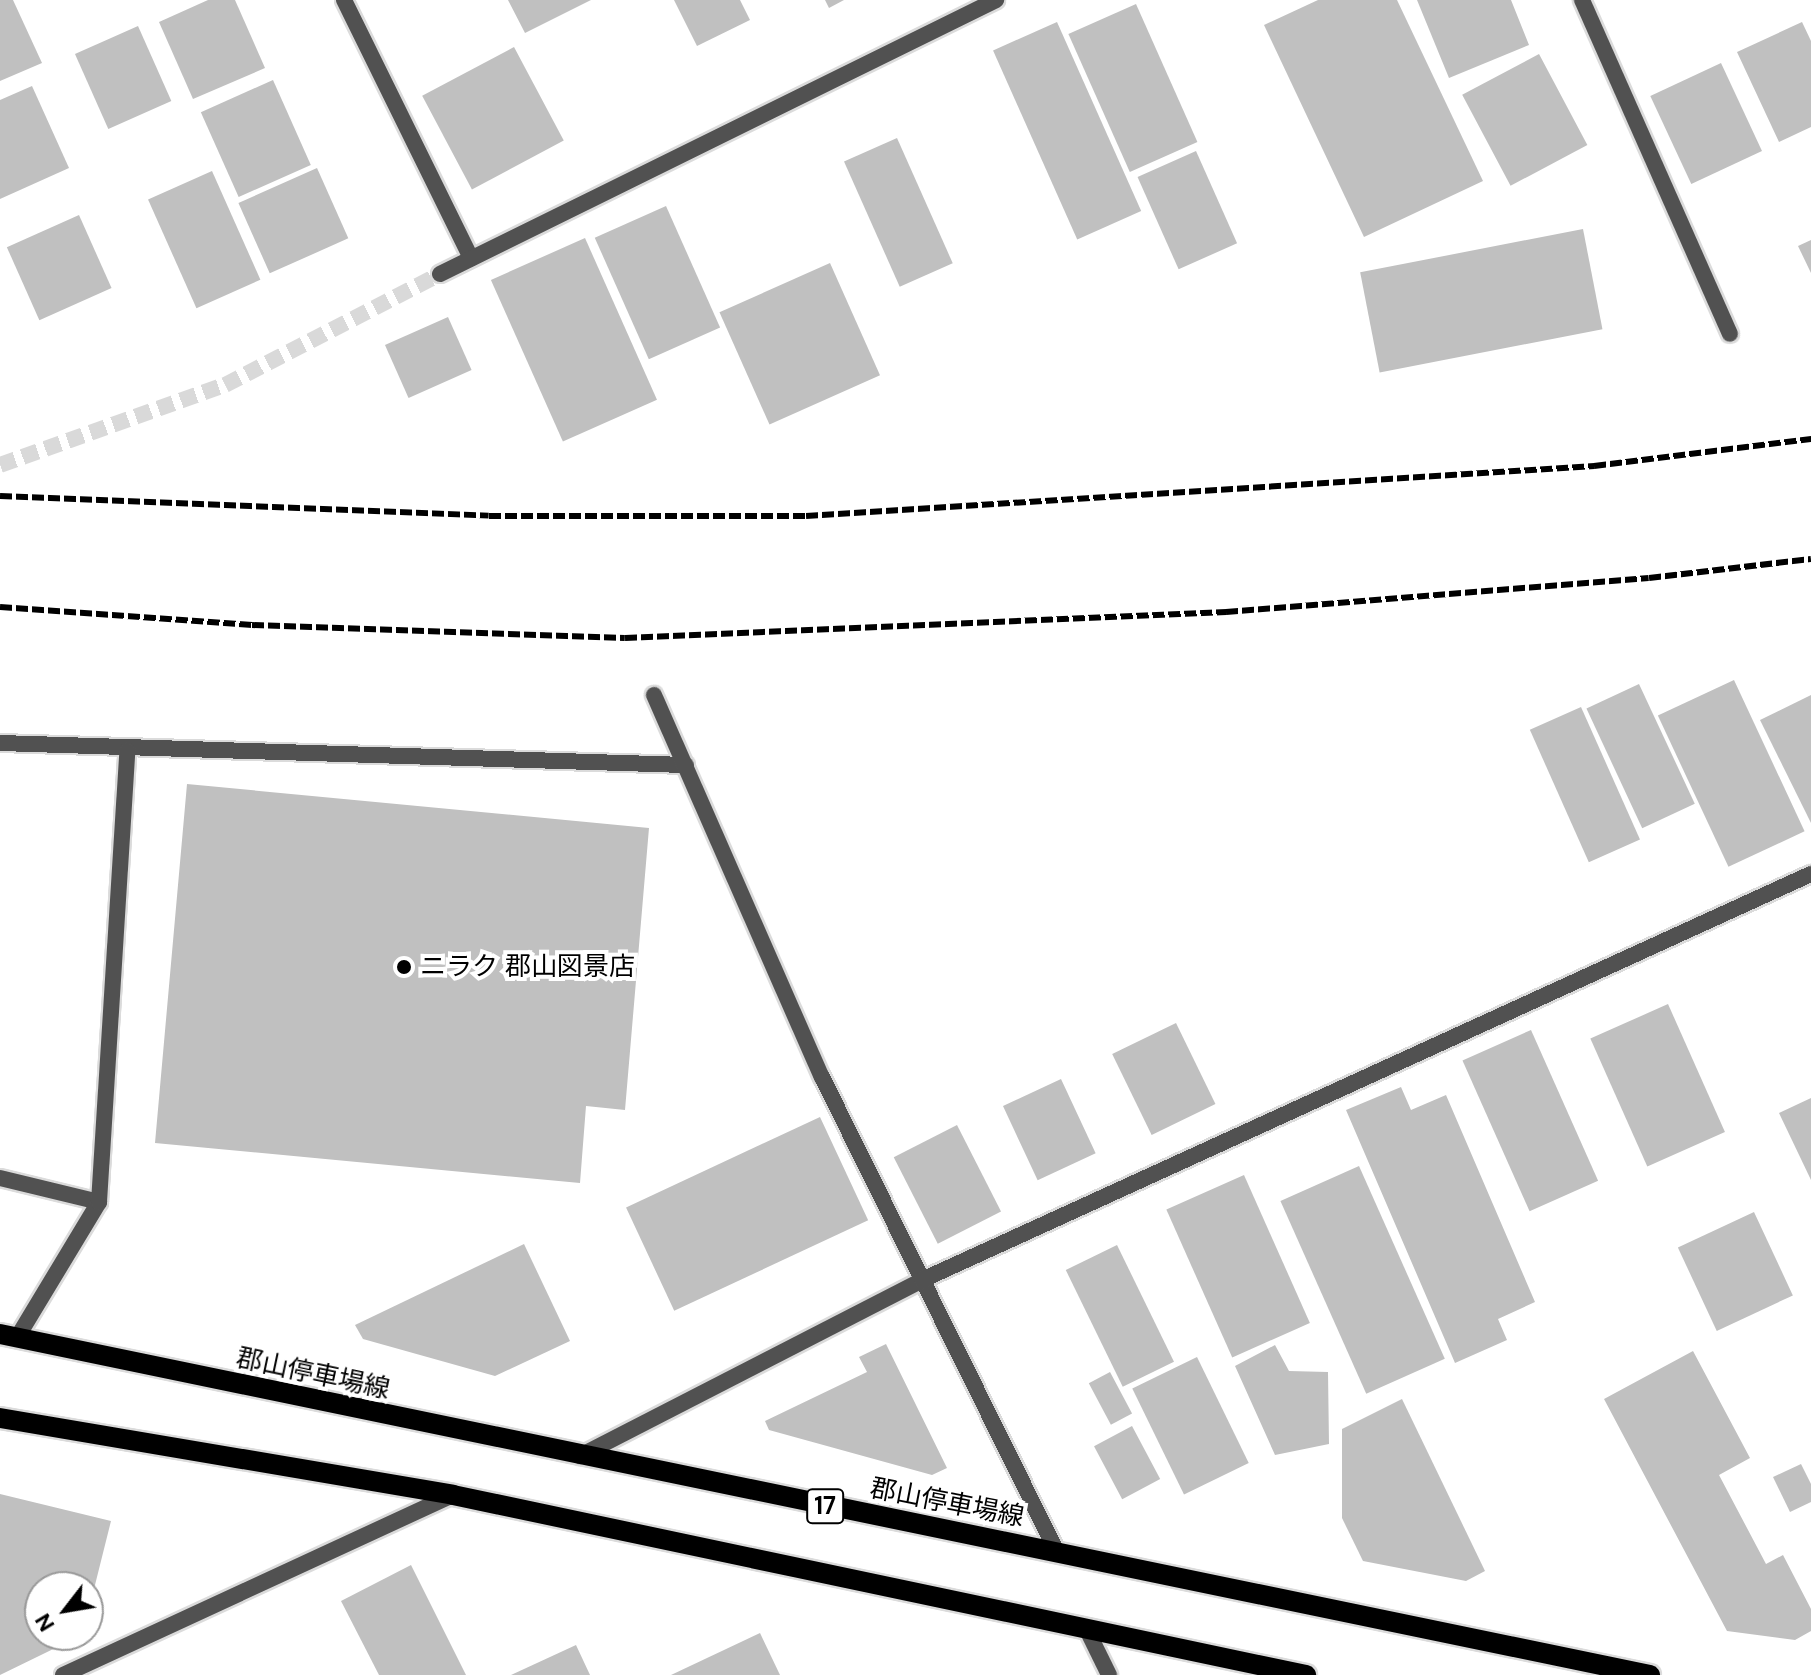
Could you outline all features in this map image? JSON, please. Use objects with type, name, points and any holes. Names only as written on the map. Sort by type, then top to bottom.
[{"type":"main road","name":"郡山停車場線","points":[[9,1336],[578,1457],[1650,1675]]},
{"type":"main road","points":[[0,1418],[453,1495],[1306,1675]]},
{"type":"street","points":[[344,0],[471,258]]},
{"type":"street","points":[[440,274],[996,0]]},
{"type":"street","points":[[1582,0],[1730,334]]},
{"type":"street","points":[[654,695],[822,1077],[1057,1552]]},
{"type":"street","points":[[0,743],[127,751],[686,765]]},
{"type":"street","points":[[9,1336],[99,1202],[127,751]]},
{"type":"street","points":[[578,1457],[922,1280],[1811,874]]},
{"type":"street","points":[[0,1178],[99,1202]]},
{"type":"street","points":[[63,1675],[453,1495]]},
{"type":"street","points":[[1087,1630],[1109,1675]]},
{"type":"building","points":[[0,0],[13,0],[42,63],[0,81]]},
{"type":"building","points":[[208,0],[235,0],[265,68],[193,99],[159,22]]},
{"type":"building","points":[[508,0],[591,0],[525,33]]},
{"type":"building","points":[[674,0],[740,0],[750,20],[697,46]]},
{"type":"building","points":[[825,0],[844,0],[829,8]]},
{"type":"building","points":[[1318,0],[1397,0],[1483,181],[1364,237],[1264,25]]},
{"type":"building","points":[[1417,0],[1511,0],[1529,45],[1449,78]]},
{"type":"building","points":[[1136,4],[1197,142],[1130,172],[1068,34]]},
{"type":"building","points":[[1057,22],[1141,211],[1077,240],[993,50]]},
{"type":"building","points":[[1802,22],[1811,41],[1811,127],[1779,142],[1737,52]]},
{"type":"building","points":[[138,26],[171,101],[108,129],[75,54]]},
{"type":"building","points":[[514,47],[564,141],[472,189],[422,96]]},
{"type":"building","points":[[1539,54],[1587,145],[1511,186],[1462,95]]},
{"type":"building","points":[[1721,63],[1762,151],[1691,184],[1650,96]]},
{"type":"building","points":[[273,80],[311,165],[239,197],[201,112]]},
{"type":"building","points":[[32,86],[69,168],[0,199],[0,100]]},
{"type":"building","points":[[897,138],[953,263],[900,287],[844,162]]},
{"type":"building","points":[[1196,151],[1237,243],[1179,269],[1138,177]]},
{"type":"building","points":[[317,168],[348,238],[270,273],[238,203]]},
{"type":"building","points":[[212,171],[260,280],[196,308],[148,199]]},
{"type":"building","points":[[666,206],[720,328],[649,359],[595,238]]},
{"type":"building","points":[[79,215],[112,288],[39,320],[7,247]]},
{"type":"building","points":[[1583,229],[1602,329],[1380,372],[1360,272]]},
{"type":"building","points":[[585,238],[657,400],[563,442],[491,280]]},
{"type":"building","points":[[1811,240],[1811,273],[1798,246]]},
{"type":"building","points":[[830,263],[880,375],[769,425],[719,312]]},
{"type":"building","points":[[448,317],[472,370],[409,398],[385,345]]},
{"type":"building","points":[[1734,680],[1805,831],[1728,867],[1658,715]]},
{"type":"building","points":[[1639,684],[1695,804],[1642,828],[1586,709]]},
{"type":"building","points":[[1811,695],[1811,823],[1760,720]]},
{"type":"building","points":[[1581,707],[1640,839],[1589,862],[1530,730]]},
{"type":"building","name":"ニラク 郡山図景店","points":[[187,784],[649,828],[625,1110],[586,1106],[580,1183],[155,1143]]},
{"type":"building","points":[[1668,1004],[1725,1132],[1647,1166],[1590,1039]]},
{"type":"building","points":[[1176,1023],[1215,1104],[1152,1135],[1112,1054]]},
{"type":"building","points":[[1531,1030],[1598,1181],[1530,1211],[1462,1061]]},
{"type":"building","points":[[1061,1079],[1096,1153],[1038,1180],[1003,1106]]},
{"type":"building","points":[[1401,1087],[1411,1110],[1446,1095],[1535,1302],[1498,1319],[1507,1340],[1455,1363],[1346,1110]]},
{"type":"building","points":[[1811,1098],[1811,1180],[1779,1113]]},
{"type":"building","points":[[820,1117],[868,1220],[674,1311],[626,1207]]},
{"type":"building","points":[[957,1125],[1001,1211],[938,1244],[894,1157]]},
{"type":"building","points":[[1359,1166],[1445,1359],[1366,1394],[1280,1201]]},
{"type":"building","points":[[1244,1175],[1310,1323],[1232,1358],[1166,1210]]},
{"type":"building","points":[[1754,1212],[1793,1295],[1717,1331],[1678,1247]]},
{"type":"building","points":[[524,1244],[570,1341],[495,1376],[363,1339],[355,1325]]},
{"type":"building","points":[[1117,1245],[1174,1362],[1123,1387],[1066,1270]]},
{"type":"building","points":[[886,1344],[947,1468],[932,1475],[769,1430],[765,1421],[867,1372],[859,1357]]},
{"type":"building","points":[[1275,1345],[1289,1371],[1328,1372],[1329,1444],[1275,1455],[1235,1366]]},
{"type":"building","points":[[1693,1351],[1750,1458],[1719,1475],[1766,1564],[1783,1555],[1811,1609],[1811,1631],[1795,1640],[1727,1631],[1604,1399]]},
{"type":"building","points":[[1197,1357],[1249,1463],[1184,1495],[1132,1389]]},
{"type":"building","points":[[1110,1372],[1132,1413],[1111,1425],[1089,1383]]},
{"type":"building","points":[[1402,1399],[1485,1571],[1466,1581],[1363,1561],[1342,1518],[1342,1429]]},
{"type":"building","points":[[1132,1426],[1160,1479],[1122,1499],[1094,1446]]},
{"type":"building","points":[[1801,1464],[1811,1484],[1811,1502],[1790,1512],[1773,1477]]},
{"type":"building","points":[[0,1494],[111,1521],[98,1571],[24,1571],[24,1651],[49,1651],[0,1675]]},
{"type":"building","points":[[411,1565],[466,1675],[379,1675],[341,1601]]},
{"type":"building","points":[[760,1633],[780,1675],[671,1675]]},
{"type":"building","points":[[576,1645],[590,1675],[511,1675]]},
{"type":"tunnel","points":[[0,465],[225,385],[440,274]]},
{"type":"railway","points":[[0,496],[489,516],[806,516],[1594,466],[1811,439]]},
{"type":"railway","points":[[0,607],[252,625],[625,638],[1226,612],[1649,578],[1811,559]]},
{"type":"place","name":"ニラク 郡山図景店","points":[[404,967]]}]
